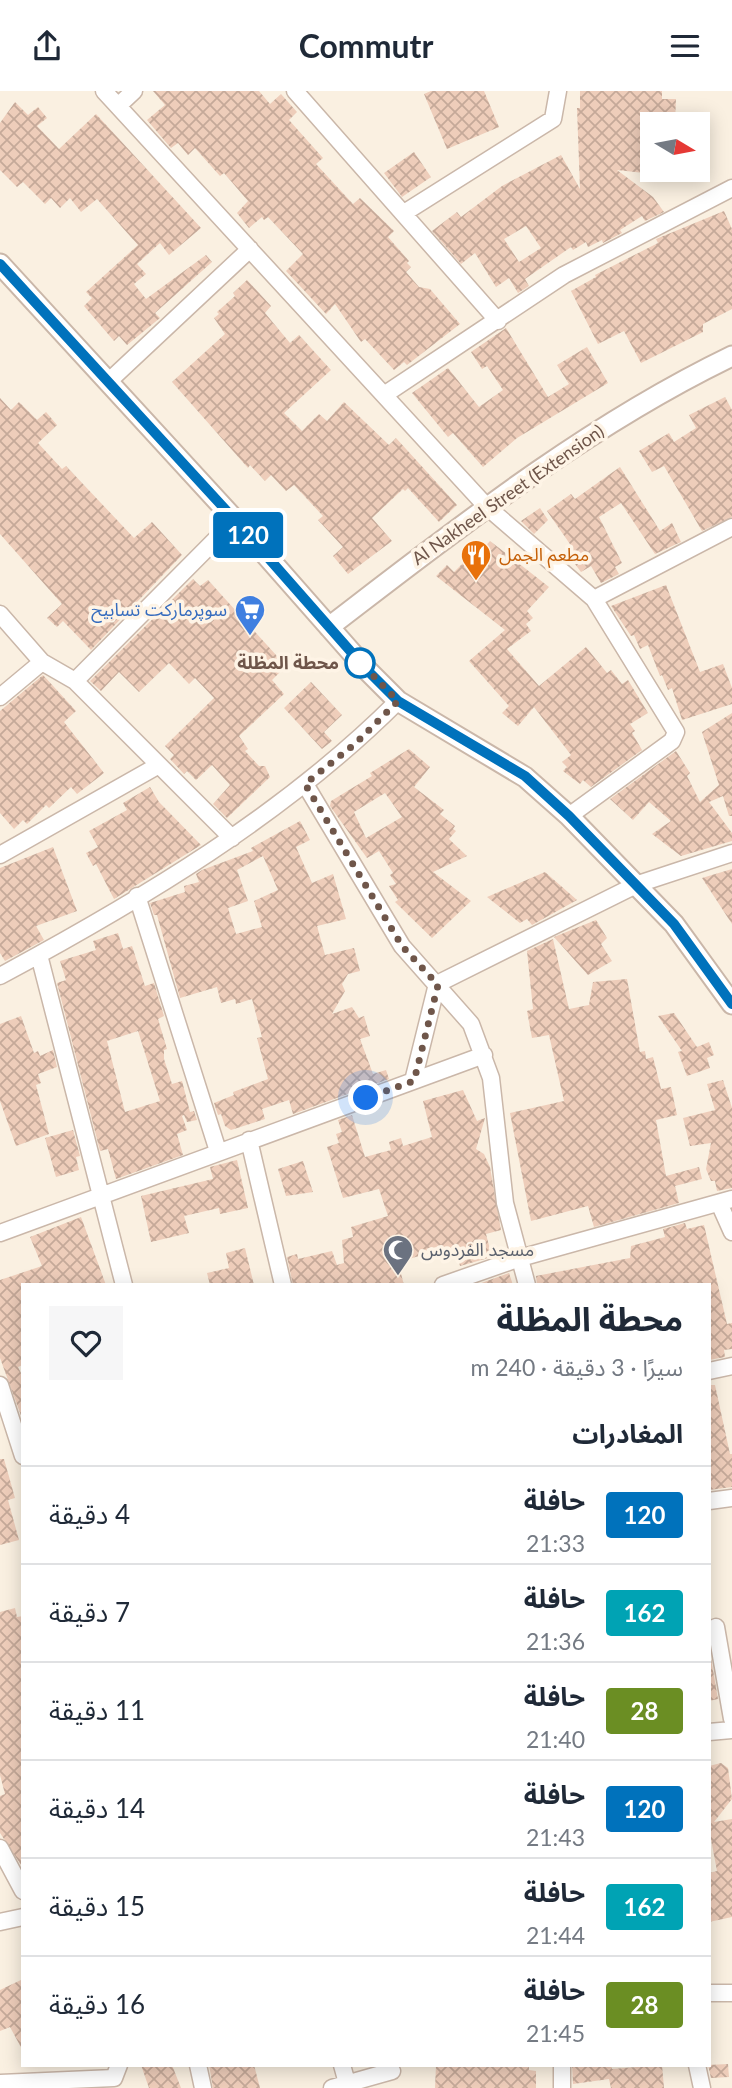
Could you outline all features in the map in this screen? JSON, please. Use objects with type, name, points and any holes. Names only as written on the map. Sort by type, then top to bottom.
[{"type":"street","points":[[103,91],[486,506],[594,599],[605,612],[676,732],[672,741],[569,816]]},
{"type":"street","points":[[118,106],[134,91]]},
{"type":"street","points":[[295,91],[498,321]]},
{"type":"street","points":[[404,213],[553,119],[558,91]]},
{"type":"street","points":[[384,395],[564,275],[732,188]]},
{"type":"street","points":[[108,382],[250,249]]},
{"type":"street","points":[[1,267],[398,701],[525,776],[638,884],[688,941],[732,1004]]},
{"type":"street","name":"Al Nakheel Street (Extension)","points":[[328,627],[486,506],[608,424],[732,356]]},
{"type":"street","points":[[75,681],[235,520]]},
{"type":"street","points":[[594,599],[732,527]]},
{"type":"street","points":[[0,614],[42,662],[75,681],[232,838]]},
{"type":"street","points":[[0,697],[42,662]]},
{"type":"street","points":[[0,976],[232,838],[356,743],[398,701]]},
{"type":"street","points":[[3,848],[159,765]]},
{"type":"street","points":[[305,784],[402,946],[471,1024],[491,1078],[505,1203],[526,1283]]},
{"type":"street","points":[[414,1081],[438,985],[638,884],[732,853]]},
{"type":"street","points":[[137,896],[218,1151]]},
{"type":"street","points":[[39,955],[124,1283]]},
{"type":"street","points":[[0,1233],[484,1055]]},
{"type":"street","points":[[249,1140],[283,1283]]},
{"type":"street","points":[[449,1283],[520,1258],[726,1201],[732,1232]]},
{"type":"street","points":[[711,1371],[732,1366]]},
{"type":"street","points":[[0,1385],[21,1451]]},
{"type":"street","points":[[711,1501],[732,1498]]},
{"type":"street","points":[[719,1627],[732,1719]]},
{"type":"street","points":[[711,1732],[732,1730]]},
{"type":"street","points":[[0,1848],[21,1887]]},
{"type":"street","points":[[0,1922],[21,1917]]},
{"type":"street","points":[[711,1993],[732,1993]]},
{"type":"street","points":[[0,2083],[114,2078],[118,2067]]},
{"type":"street","points":[[198,2067],[203,2088]]},
{"type":"street","points":[[342,2067],[340,2086],[392,2075]]},
{"type":"street","points":[[562,2067],[562,2088]]},
{"type":"street","points":[[697,2067],[702,2088]]},
{"type":"building","points":[[153,91],[259,91],[270,104],[281,94],[297,112],[289,120],[323,158],[316,164],[353,204],[360,198],[394,231],[388,237],[409,261],[407,263],[411,267],[406,272],[419,287],[430,289],[460,324],[407,365],[404,362],[394,370],[365,339],[361,342],[335,304],[326,314],[286,271],[303,254],[268,217],[264,220],[262,217],[249,228],[237,213],[248,201],[224,173],[220,176],[195,148],[188,155],[178,143],[171,148],[164,140],[147,120],[165,105]]},
{"type":"building","points":[[431,91],[484,91],[499,127],[447,149],[424,94]]},
{"type":"building","points":[[580,91],[662,91],[662,99],[676,99],[675,112],[640,112],[640,173],[617,170],[653,197],[664,212],[645,221],[642,216],[620,230],[622,233],[603,243],[602,240],[588,247],[586,242],[573,250],[571,247],[525,279],[529,286],[518,293],[509,278],[496,287],[475,253],[461,264],[432,231],[457,212],[461,217],[502,186],[561,155],[580,189],[577,108],[580,108]],"holes":[[[526,226],[541,248],[519,262],[504,239]]]},
{"type":"building","points":[[15,102],[28,115],[38,107],[47,118],[37,126],[59,149],[96,114],[201,228],[169,255],[160,243],[137,264],[146,274],[134,284],[146,299],[206,255],[212,262],[155,313],[160,318],[127,345],[119,336],[114,341],[84,306],[92,298],[86,292],[138,245],[97,199],[81,212],[70,198],[60,208],[51,198],[45,204],[23,182],[17,187],[0,170],[0,123]]},
{"type":"building","points":[[414,152],[431,177],[402,197],[384,173]]},
{"type":"building","points":[[724,211],[732,229],[732,309],[703,324],[703,332],[641,363],[624,331],[598,344],[571,291],[596,277],[595,275],[658,243],[656,239]]},
{"type":"building","points":[[247,280],[271,306],[265,313],[290,343],[299,335],[331,370],[284,413],[302,431],[319,414],[327,421],[344,402],[389,445],[396,438],[457,505],[439,522],[408,488],[405,491],[403,489],[372,518],[392,541],[348,574],[333,556],[343,547],[318,520],[323,516],[294,485],[286,491],[271,475],[265,481],[250,465],[248,468],[172,382],[225,334],[214,318]]},
{"type":"building","points":[[506,328],[548,397],[569,384],[557,365],[587,347],[608,383],[517,438],[483,467],[453,433],[448,437],[412,393],[448,368],[479,407],[503,390],[487,366],[482,369],[471,352]]},
{"type":"building","points":[[725,397],[732,410],[732,517],[702,531],[664,466],[652,472],[639,451],[669,433],[674,442],[696,428],[689,415]]},
{"type":"building","points":[[0,398],[11,410],[19,402],[37,420],[46,412],[57,425],[38,443],[62,469],[66,466],[134,538],[152,522],[182,555],[91,650],[63,621],[57,627],[47,618],[62,604],[0,534]]},
{"type":"building","points":[[620,467],[660,531],[672,523],[681,542],[655,554],[621,503],[599,517],[622,563],[615,567],[619,574],[601,583],[591,566],[581,572],[575,564],[566,550],[572,547],[547,511],[571,494],[575,499]]},
{"type":"building","points":[[540,508],[548,520],[534,534],[521,521]]},
{"type":"building","points":[[490,541],[549,587],[527,611],[533,618],[526,624],[531,631],[507,649],[539,686],[586,647],[607,673],[611,670],[622,684],[628,680],[648,713],[630,724],[642,750],[591,787],[583,780],[580,784],[563,771],[567,767],[562,762],[571,755],[534,707],[518,726],[502,713],[509,706],[469,661],[505,630],[436,576],[447,565],[454,572],[467,559],[470,563]]},
{"type":"building","points":[[193,579],[200,586],[208,580],[286,666],[272,680],[284,694],[239,736],[248,749],[245,751],[259,766],[265,766],[270,777],[227,818],[213,804],[230,785],[212,765],[196,780],[187,771],[184,774],[170,759],[174,755],[165,746],[214,698],[195,678],[189,684],[169,663],[139,692],[119,672],[101,691],[90,681]]},
{"type":"building","points":[[666,585],[700,672],[723,664],[732,688],[732,704],[682,720],[672,688],[668,690],[662,675],[660,676],[648,645],[640,649],[634,635],[631,636],[611,606]]},
{"type":"building","points":[[43,675],[76,711],[64,722],[104,773],[77,794],[71,787],[49,808],[46,805],[27,824],[23,820],[14,829],[0,813],[0,711]]},
{"type":"building","points":[[311,682],[342,715],[324,732],[332,741],[322,749],[284,708]]},
{"type":"building","points":[[732,713],[732,816],[729,816],[723,796],[709,802],[732,833],[732,841],[681,856],[652,834],[671,821],[649,802],[633,820],[610,799],[676,751],[690,773],[687,776],[700,802],[719,785],[702,732]]},
{"type":"building","points":[[409,749],[430,767],[414,787],[444,810],[440,814],[455,826],[453,829],[456,831],[449,839],[467,856],[433,872],[471,901],[432,938],[395,902],[398,900],[389,886],[396,884],[390,875],[393,873],[379,851],[367,858],[330,806],[331,801],[372,776],[370,773]],"holes":[[[385,793],[402,817],[366,838],[354,812]]]},
{"type":"building","points":[[150,787],[159,802],[201,845],[114,899],[96,864],[93,866],[86,853],[98,847],[89,831],[127,810],[123,803]]},
{"type":"building","points":[[300,821],[310,840],[296,847],[312,883],[333,874],[346,919],[317,926],[325,955],[354,948],[360,971],[348,974],[342,984],[345,991],[332,1014],[352,1007],[359,1018],[364,1016],[370,1036],[360,1039],[373,1074],[386,1070],[389,1079],[293,1114],[289,1100],[262,1109],[265,1119],[231,1130],[225,1126],[221,1114],[218,1115],[214,1103],[234,1095],[233,1092],[268,1079],[257,1038],[262,1037],[252,999],[236,1004],[235,999],[221,1003],[217,987],[180,998],[157,915],[154,915],[150,903],[185,892],[184,886],[199,882],[196,874],[202,870],[253,851],[251,848]],"holes":[[[263,856],[278,890],[254,901],[262,927],[236,934],[228,908],[248,901],[237,870]]]},
{"type":"building","points":[[53,847],[77,911],[36,926],[44,940],[5,961],[0,953],[0,868]]},
{"type":"building","points":[[732,869],[732,924],[702,878]]},
{"type":"building","points":[[545,872],[577,900],[532,925],[527,919],[520,923],[487,897]]},
{"type":"building","points":[[596,920],[607,938],[601,944],[612,961],[588,975],[554,937]]},
{"type":"building","points":[[118,933],[123,949],[132,946],[145,986],[154,983],[164,1016],[158,1019],[167,1049],[164,1050],[164,1059],[172,1084],[182,1081],[190,1112],[194,1111],[197,1120],[187,1122],[184,1115],[182,1116],[187,1130],[177,1134],[183,1155],[116,1179],[108,1149],[100,1151],[57,983],[66,980],[60,961],[96,950],[93,941]],"holes":[[[138,1031],[160,1101],[125,1112],[107,1041]]]},
{"type":"building","points":[[553,939],[569,1009],[589,1005],[593,982],[627,979],[640,1052],[645,1051],[646,1059],[653,1057],[661,1089],[671,1087],[677,1115],[656,1120],[666,1176],[699,1167],[702,1179],[675,1186],[679,1203],[594,1227],[588,1206],[531,1221],[510,1113],[564,1101],[549,1035],[532,1038],[527,1011],[533,1009],[527,951]]},
{"type":"building","points":[[674,1013],[697,1047],[709,1042],[714,1055],[707,1058],[710,1068],[687,1076],[678,1052],[682,1051],[658,1016]]},
{"type":"building","points":[[21,1016],[34,1053],[38,1051],[40,1056],[53,1050],[57,1067],[38,1074],[41,1083],[36,1085],[49,1134],[16,1146],[0,1101],[0,1024]]},
{"type":"building","points":[[723,1080],[732,1108],[732,1188],[717,1191],[715,1181],[711,1181],[706,1169],[711,1143],[690,1146],[683,1118],[715,1110],[707,1084]]},
{"type":"building","points":[[463,1090],[477,1121],[485,1118],[476,1149],[484,1154],[490,1167],[501,1230],[486,1234],[492,1257],[460,1266],[456,1251],[445,1254],[444,1249],[398,1262],[403,1283],[293,1283],[287,1257],[297,1254],[298,1259],[332,1251],[337,1265],[344,1263],[342,1240],[353,1237],[351,1227],[388,1216],[379,1189],[343,1198],[327,1147],[339,1143],[336,1134],[342,1132],[338,1120],[352,1115],[365,1157],[391,1150],[389,1142],[401,1138],[403,1146],[432,1137],[423,1101]]},
{"type":"building","points":[[73,1130],[80,1156],[76,1157],[79,1170],[56,1177],[45,1138]]},
{"type":"building","points":[[237,1160],[248,1208],[220,1214],[219,1208],[184,1216],[189,1233],[151,1242],[141,1196],[213,1179],[210,1167]]},
{"type":"building","points":[[303,1161],[313,1192],[286,1196],[278,1169]]},
{"type":"building","points":[[81,1217],[105,1283],[21,1283],[21,1366],[18,1367],[21,1373],[21,1416],[0,1358],[0,1280],[42,1266],[30,1237]]},
{"type":"building","points":[[685,1223],[687,1229],[704,1225],[727,1324],[732,1323],[732,1349],[724,1350],[725,1357],[711,1360],[711,1283],[537,1283],[536,1276],[630,1258],[631,1246],[665,1237],[663,1229]]},
{"type":"building","points":[[245,1248],[254,1283],[210,1283],[207,1273],[229,1268],[226,1253]]},
{"type":"building","points":[[509,1273],[512,1283],[482,1283]]},
{"type":"building","points":[[711,1385],[715,1385],[732,1454],[732,1487],[711,1490]]},
{"type":"building","points":[[0,1459],[4,1459],[15,1498],[8,1500],[19,1540],[0,1545]]},
{"type":"building","points":[[15,1608],[17,1617],[21,1616],[21,1865],[0,1833],[0,1796],[5,1794],[0,1775],[0,1612]]},
{"type":"building","points":[[711,1659],[718,1699],[711,1701]]},
{"type":"building","points":[[721,1763],[728,1768],[732,1799],[714,1822],[732,1819],[732,1917],[711,1922],[711,1872],[717,1871],[711,1840],[711,1766]]},
{"type":"building","points":[[21,1980],[21,2047],[10,2027],[0,2031],[0,1990]]},
{"type":"building","points":[[728,2064],[729,2077],[711,2078],[708,2067]]},
{"type":"building","points":[[142,2067],[173,2067],[181,2088],[149,2088]]},
{"type":"building","points":[[209,2067],[255,2067],[260,2088],[213,2088]]},
{"type":"building","points":[[436,2067],[529,2067],[529,2070],[536,2071],[536,2088],[435,2088]]},
{"type":"building","points":[[572,2067],[662,2067],[664,2088],[611,2088],[609,2079],[573,2084]]},
{"type":"bus line","name":"120","points":[[0,264],[235,520],[367,670],[398,701],[525,776],[569,816],[674,924],[732,1004]]},
{"type":"place","name":"مطعم الجمل","points":[[476,582]]},
{"type":"place","name":"سوپرمارکت تسابيح","points":[[250,637]]},
{"type":"place","name":"محطة المظلة","points":[[360,663]]},
{"type":"place","name":"مسجد الفردوس","points":[[398,1277]]},
{"type":"route","points":[[360,663],[354,656],[398,701],[356,743],[305,784],[402,946],[438,985],[414,1081],[366,1098]]}]
